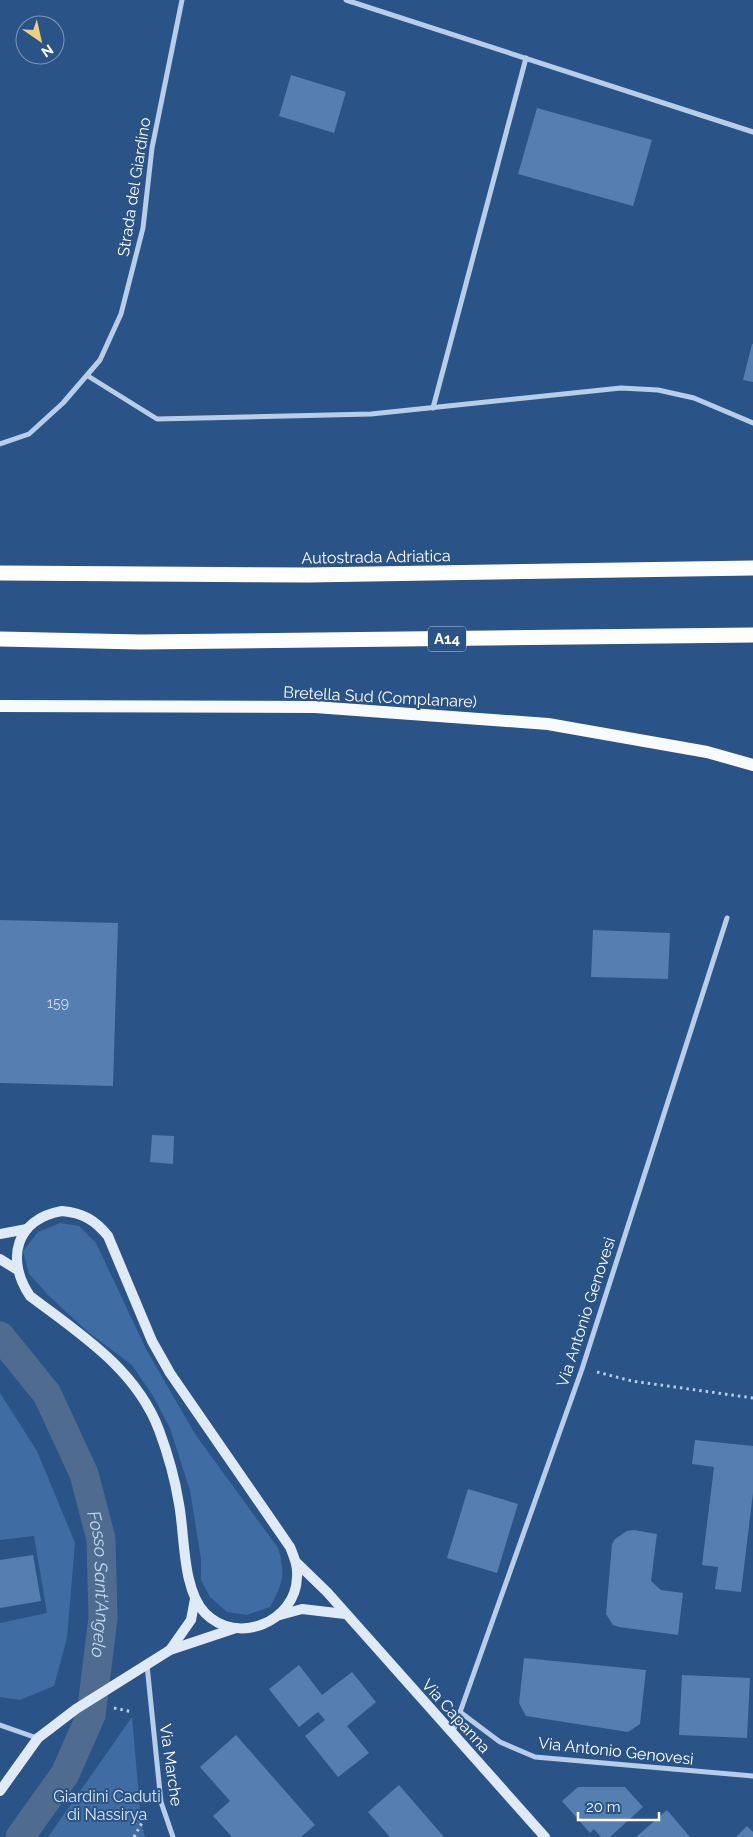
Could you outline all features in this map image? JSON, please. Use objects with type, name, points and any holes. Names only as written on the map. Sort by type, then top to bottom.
[{"type":"highway","name":"Autostrada Adriatica","points":[[0,573],[308,576],[753,568]]},
{"type":"highway","name":"A14","points":[[0,639],[140,642],[753,635]]},
{"type":"main road","name":"Bretella Sud (Complanare)","points":[[0,706],[315,707],[548,724],[707,752],[753,765]]},
{"type":"main road","points":[[62,1211],[82,1214],[99,1224],[108,1236],[152,1341],[170,1374],[290,1547],[296,1562],[298,1577],[295,1591],[289,1604],[279,1615],[266,1624],[251,1628],[236,1628],[219,1624],[205,1613],[195,1599],[190,1584],[179,1503],[159,1429],[140,1392],[111,1359],[30,1296],[21,1282],[16,1269],[16,1255],[27,1229],[38,1219],[62,1211]]},
{"type":"main road","points":[[0,1234],[27,1229]]},
{"type":"main road","points":[[0,1259],[16,1269]]},
{"type":"main road","name":"Via Capanna","points":[[296,1562],[327,1592],[545,1837]]},
{"type":"main road","points":[[170,1650],[191,1620],[195,1599]]},
{"type":"main road","points":[[279,1615],[302,1609],[345,1614]]},
{"type":"main road","points":[[0,1791],[38,1738],[76,1709],[170,1650],[236,1628]]},
{"type":"street","name":"Strada del Giardino","points":[[0,444],[29,434],[63,403],[100,360],[121,314],[141,238],[152,148],[182,0]]},
{"type":"street","points":[[346,0],[753,132]]},
{"type":"street","points":[[434,408],[526,58]]},
{"type":"street","points":[[88,376],[157,419],[371,414],[622,388],[658,390],[694,398],[753,423]]},
{"type":"street","name":"Via Antonio Genovesi","points":[[452,1734],[582,1368],[727,918]]},
{"type":"street","name":"Via Marche","points":[[147,1664],[161,1802],[172,1837]]},
{"type":"street","name":"Via Antonio Genovesi","points":[[460,1712],[500,1742],[535,1758],[753,1776]]},
{"type":"street","points":[[0,1725],[38,1738]]},
{"type":"path","points":[[582,1368],[632,1381],[753,1398]]},
{"type":"path","points":[[116,1708],[133,1712]]},
{"type":"path","points":[[134,1837],[151,1808],[161,1802]]},
{"type":"green space","points":[[60,1223],[79,1226],[96,1243],[146,1349],[195,1434],[278,1548],[282,1565],[282,1578],[270,1607],[247,1615],[227,1612],[210,1597],[201,1580],[201,1559],[190,1491],[170,1428],[153,1396],[132,1365],[88,1332],[49,1296],[29,1274],[23,1251],[38,1232]]},
{"type":"green space","points":[[0,1393],[37,1451],[75,1543],[67,1638],[54,1686],[20,1700],[0,1697],[0,1623],[47,1613],[34,1536],[0,1540]]},
{"type":"green space","name":"Giardini Caduti di Nassirya","points":[[132,1717],[141,1821],[145,1837],[48,1837]]},
{"type":"building","points":[[291,75],[346,92],[334,133],[279,116]]},
{"type":"building","points":[[537,108],[652,140],[633,206],[518,174]]},
{"type":"building","points":[[753,344],[753,382],[743,380]]},
{"type":"building","points":[[0,920],[118,923],[113,1086],[0,1083]]},
{"type":"building","points":[[593,930],[670,933],[668,979],[591,977]]},
{"type":"building","points":[[152,1135],[174,1136],[173,1164],[150,1162]]},
{"type":"building","points":[[695,1440],[753,1446],[753,1493],[741,1592],[715,1589],[718,1567],[702,1565],[714,1467],[692,1464]]},
{"type":"building","points":[[468,1489],[518,1504],[497,1573],[447,1558]]},
{"type":"building","points":[[634,1530],[657,1534],[651,1581],[661,1590],[683,1593],[678,1635],[619,1627],[613,1625],[606,1614],[612,1544],[615,1539],[627,1531]]},
{"type":"building","points":[[33,1555],[41,1601],[0,1608],[0,1560]]},
{"type":"building","points":[[524,1658],[646,1670],[640,1724],[628,1732],[526,1716],[519,1703]]},
{"type":"building","points":[[299,1665],[322,1695],[352,1672],[376,1702],[347,1726],[369,1753],[338,1777],[305,1736],[325,1720],[318,1712],[299,1727],[269,1689]]},
{"type":"building","points":[[682,1675],[750,1678],[747,1738],[679,1735]]},
{"type":"building","points":[[236,1735],[315,1825],[301,1837],[232,1837],[213,1816],[230,1801],[200,1767]]},
{"type":"building","points":[[399,1785],[444,1837],[390,1837],[368,1812]]},
{"type":"building","points":[[578,1787],[625,1787],[643,1807],[610,1837],[601,1837],[594,1829],[590,1833],[562,1801]]},
{"type":"building","points":[[667,1810],[690,1837],[636,1837]]},
{"type":"building","points":[[747,1826],[753,1832],[753,1837],[736,1837]]},
{"type":"waterway","name":"Fosso Sant'Angelo","points":[[0,1336],[47,1394],[84,1474],[101,1539],[103,1618],[91,1715],[65,1774],[20,1837]]}]
